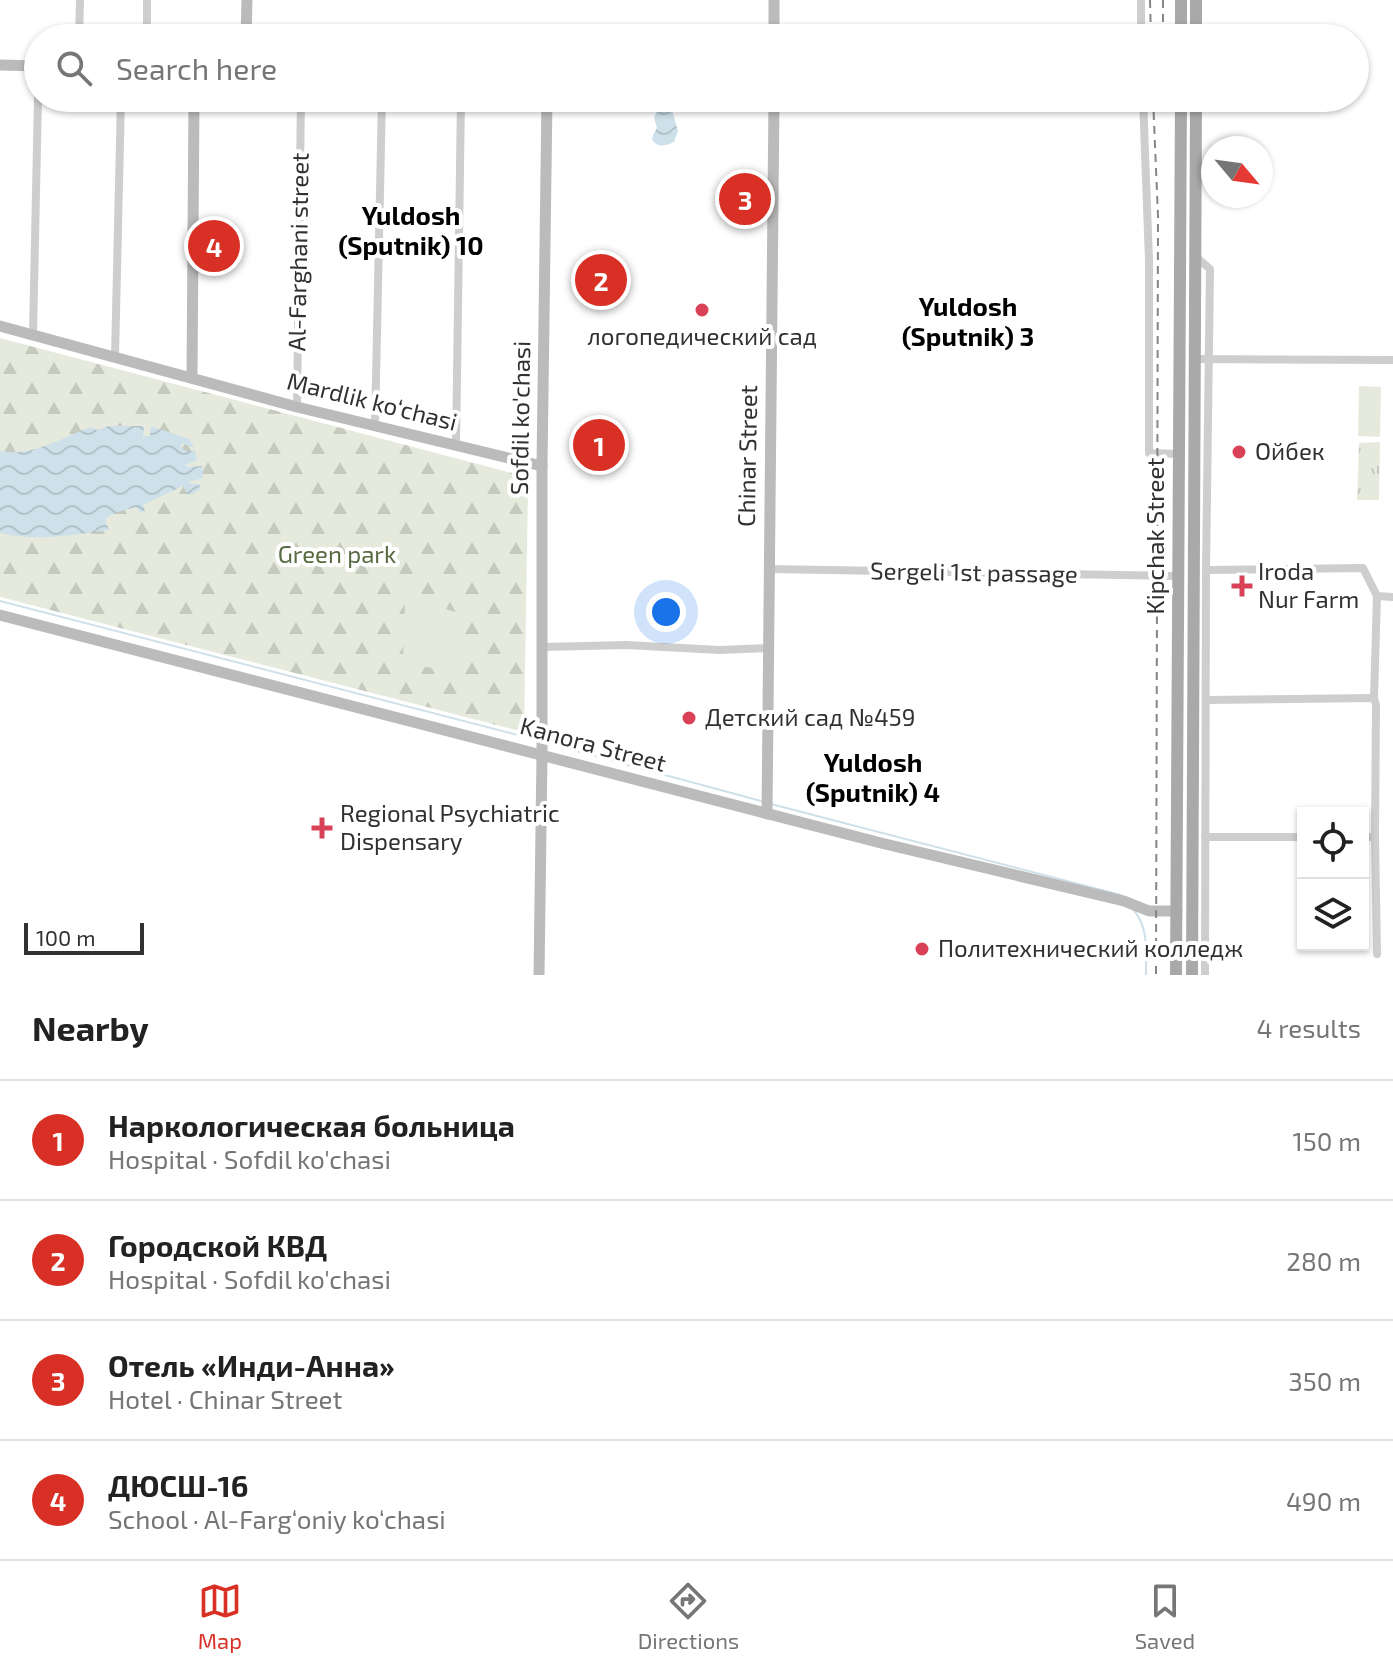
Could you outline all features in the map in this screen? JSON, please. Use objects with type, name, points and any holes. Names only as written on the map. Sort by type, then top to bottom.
[{"type":"main road","points":[[1181,24],[1181,2],[1196,1],[1196,24]]},
{"type":"main road","name":"Kipchak Street","points":[[1176,975],[1181,112]]},
{"type":"main road","name":"Kipchak Street","points":[[1192,975],[1196,112]]},
{"type":"main road","points":[[1180,256],[1195,256]]},
{"type":"main road","points":[[1179,485],[1194,485]]},
{"type":"main road","points":[[1176,946],[1192,945]]},
{"type":"street","points":[[79,24],[80,0]]},
{"type":"street","points":[[147,0],[147,24]]},
{"type":"street","points":[[246,24],[247,0]]},
{"type":"street","points":[[774,0],[774,24]]},
{"type":"street","points":[[1141,0],[1141,24]]},
{"type":"street","points":[[0,65],[24,66]]},
{"type":"street","points":[[33,335],[38,112]]},
{"type":"street","points":[[115,357],[121,112]]},
{"type":"street","points":[[192,378],[194,112]]},
{"type":"street","name":"Al-Farghani street","points":[[297,407],[301,112]]},
{"type":"street","points":[[375,426],[382,112]]},
{"type":"street","points":[[456,445],[461,112]]},
{"type":"street","name":"Sofdil ko'chasi","points":[[539,975],[547,112]]},
{"type":"street","name":"Chinar Street","points":[[767,806],[774,112]]},
{"type":"street","points":[[1144,112],[1149,260],[1149,453],[1179,454]]},
{"type":"street","name":"Kipchak Street","points":[[1195,256],[1210,269],[1205,975]]},
{"type":"street","name":"Mardlik ko‘chasi","points":[[0,326],[297,407],[542,466]]},
{"type":"street","points":[[1195,359],[1393,360]]},
{"type":"street","points":[[1206,570],[1363,568],[1377,596],[1374,698],[1377,954]]},
{"type":"street","name":"Sergeli 1st passage","points":[[769,569],[1178,576]]},
{"type":"street","points":[[1377,596],[1393,597]]},
{"type":"street","name":"Kanora Street","points":[[0,615],[542,746],[767,806],[881,843],[1128,903],[1149,911],[1177,911]]},
{"type":"street","points":[[543,647],[768,648]]},
{"type":"street","points":[[1206,700],[1374,698]]},
{"type":"street","points":[[1205,837],[1297,837]]},
{"type":"street","points":[[1369,837],[1375,837]]},
{"type":"green space","name":"Green park","points":[[0,338],[523,476],[528,486],[524,732],[0,597]]},
{"type":"green space","points":[[1359,386],[1381,387],[1380,437],[1358,436]]},
{"type":"green space","points":[[1380,442],[1379,500],[1357,500],[1359,443]]},
{"type":"green space","points":[[405,597],[459,613],[457,672],[403,663]]},
{"type":"water","points":[[656,112],[673,112],[678,131],[674,142],[665,145],[654,143],[653,135],[657,128],[654,118]]},
{"type":"water","points":[[109,426],[144,426],[143,437],[150,436],[151,426],[189,439],[194,447],[183,443],[180,446],[187,452],[195,450],[197,460],[185,465],[202,466],[203,478],[188,482],[200,484],[199,491],[188,495],[183,486],[143,505],[145,511],[140,512],[136,507],[115,513],[105,520],[109,530],[41,537],[0,533],[0,451],[35,449],[91,427],[98,430]]},
{"type":"waterway","points":[[0,601],[537,740]]},
{"type":"waterway","points":[[547,743],[761,801]]},
{"type":"waterway","points":[[771,804],[1121,895]]},
{"type":"waterway","points":[[1133,909],[1144,932],[1146,975]]},
{"type":"railway","points":[[1150,0],[1151,24]]},
{"type":"railway","points":[[1163,0],[1163,24]]},
{"type":"railway","points":[[1154,112],[1158,216],[1156,975]]},
{"type":"place","name":"Отель «Инди-Анна»","points":[[745,199]]},
{"type":"place","name":"ДЮСШ-16","points":[[214,246]]},
{"type":"place","name":"Городской КВД","points":[[601,280]]},
{"type":"place","name":"логопедический сад","points":[[702,310]]},
{"type":"place","name":"Наркологическая больница","points":[[599,445]]},
{"type":"place","name":"Ойбек","points":[[1239,452]]},
{"type":"place","name":"Iroda Nur Farm","points":[[1242,586]]},
{"type":"place","name":"Детский сад №459","points":[[689,718]]},
{"type":"place","name":"Regional Psychiatric Dispensary","points":[[322,828]]},
{"type":"place","name":"Политехнический колледж","points":[[922,949]]},
{"type":"district","name":"Yuldosh (Sputnik) 10","points":[[411,231]]},
{"type":"district","name":"Yuldosh (Sputnik) 3","points":[[968,322]]},
{"type":"district","name":"Yuldosh (Sputnik) 4","points":[[873,778]]}]
